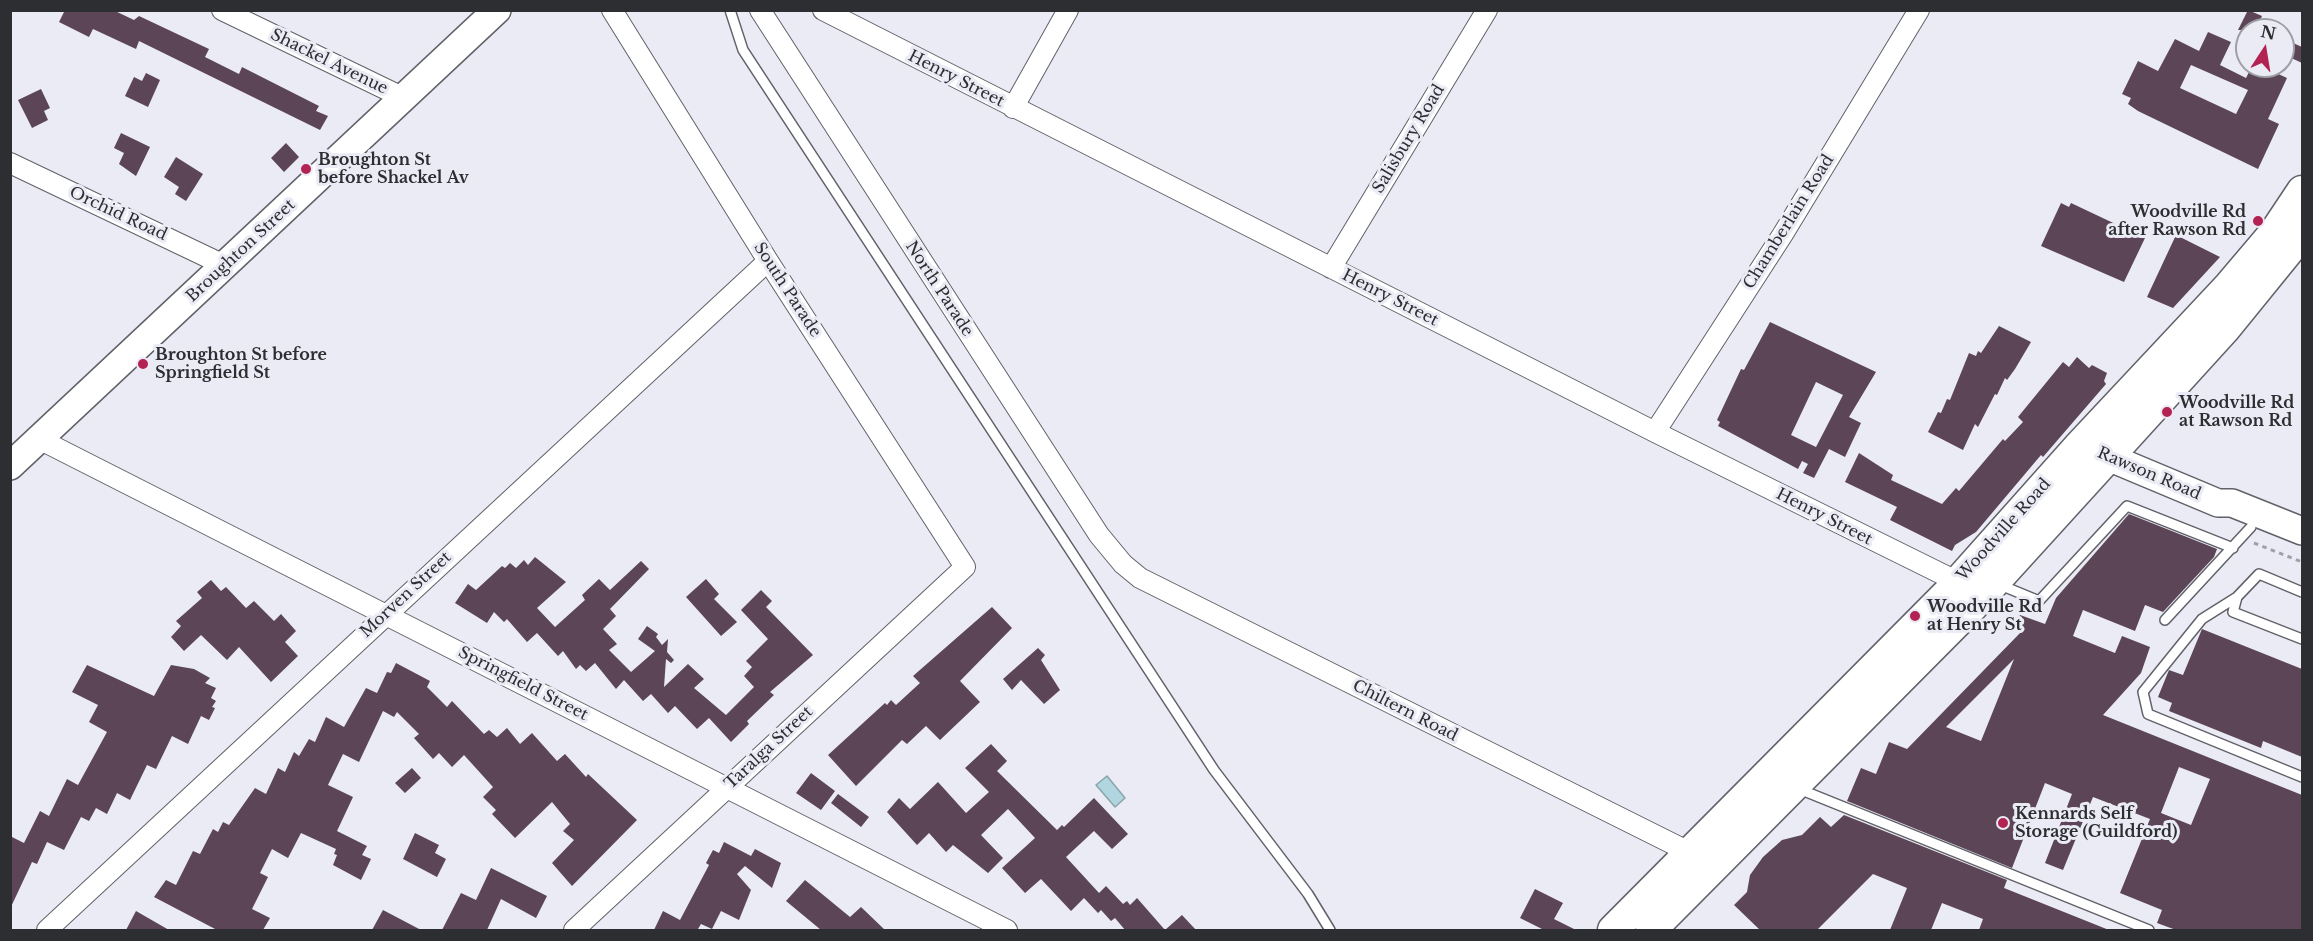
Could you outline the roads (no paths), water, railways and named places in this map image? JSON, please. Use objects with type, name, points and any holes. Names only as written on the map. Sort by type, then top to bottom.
[{"type":"main road","name":"Woodville Road","points":[[1613,930],[1958,582],[2080,445],[2229,286],[2274,233],[2302,191]]},
{"type":"main road","name":"Woodville Road","points":[[1651,930],[1994,582],[2224,330],[2302,234]]},
{"type":"street","name":"Shackel Avenue","points":[[222,10],[404,98]]},
{"type":"street","name":"Broughton Street","points":[[10,466],[497,10]]},
{"type":"street","name":"South Parade","points":[[612,10],[768,261],[965,567]]},
{"type":"street","name":"North Parade","points":[[760,10],[1099,535],[1123,564]]},
{"type":"street","name":"Henry Street","points":[[824,10],[1013,108],[1655,432],[1958,582]]},
{"type":"street","points":[[1013,108],[1068,10]]},
{"type":"street","name":"Salisbury Road","points":[[1331,268],[1486,10]]},
{"type":"street","name":"Chamberlain Road","points":[[1655,432],[1783,234],[1919,10]]},
{"type":"street","name":"Orchid Road","points":[[10,163],[225,266]]},
{"type":"street","name":"Morven Street","points":[[47,930],[768,261]]},
{"type":"street","name":"Springfield Street","points":[[39,439],[725,789],[1007,930]]},
{"type":"street","name":"Rawson Road","points":[[2080,445],[2218,503],[2232,503],[2302,531]]},
{"type":"street","name":"Rawson Road","points":[[2218,503],[2230,518],[2302,548]]},
{"type":"street","name":"Chiltern Road","points":[[1123,564],[1140,578],[1691,853]]},
{"type":"street","name":"Taralga Street","points":[[574,930],[965,567]]},
{"type":"lane","points":[[730,10],[743,50],[1214,770],[1308,894],[1330,930]]},
{"type":"lane","points":[[1994,582],[2039,601],[2127,506],[2233,548]]},
{"type":"lane","points":[[2165,621],[2251,527]]},
{"type":"lane","points":[[2302,592],[2259,574],[2237,597],[2202,619],[2143,692],[2148,714],[2302,777]]},
{"type":"lane","points":[[2237,597],[2233,612],[2302,639]]},
{"type":"lane","points":[[1794,787],[2149,930]]},
{"type":"water","points":[[1107,776],[1125,798],[1115,807],[1096,785]]},
{"type":"place","name":"Broughton St before Shackel Av","points":[[306,169]]},
{"type":"place","name":"Woodville Rd after Rawson Rd","points":[[2258,221]]},
{"type":"place","name":"Broughton St before Springfield St","points":[[143,364]]},
{"type":"place","name":"Woodville Rd at Rawson Rd","points":[[2167,412]]},
{"type":"place","name":"Woodville Rd at Henry St","points":[[1915,616]]},
{"type":"place","name":"Kennards Self Storage (Guildford)","points":[[2003,823]]}]
